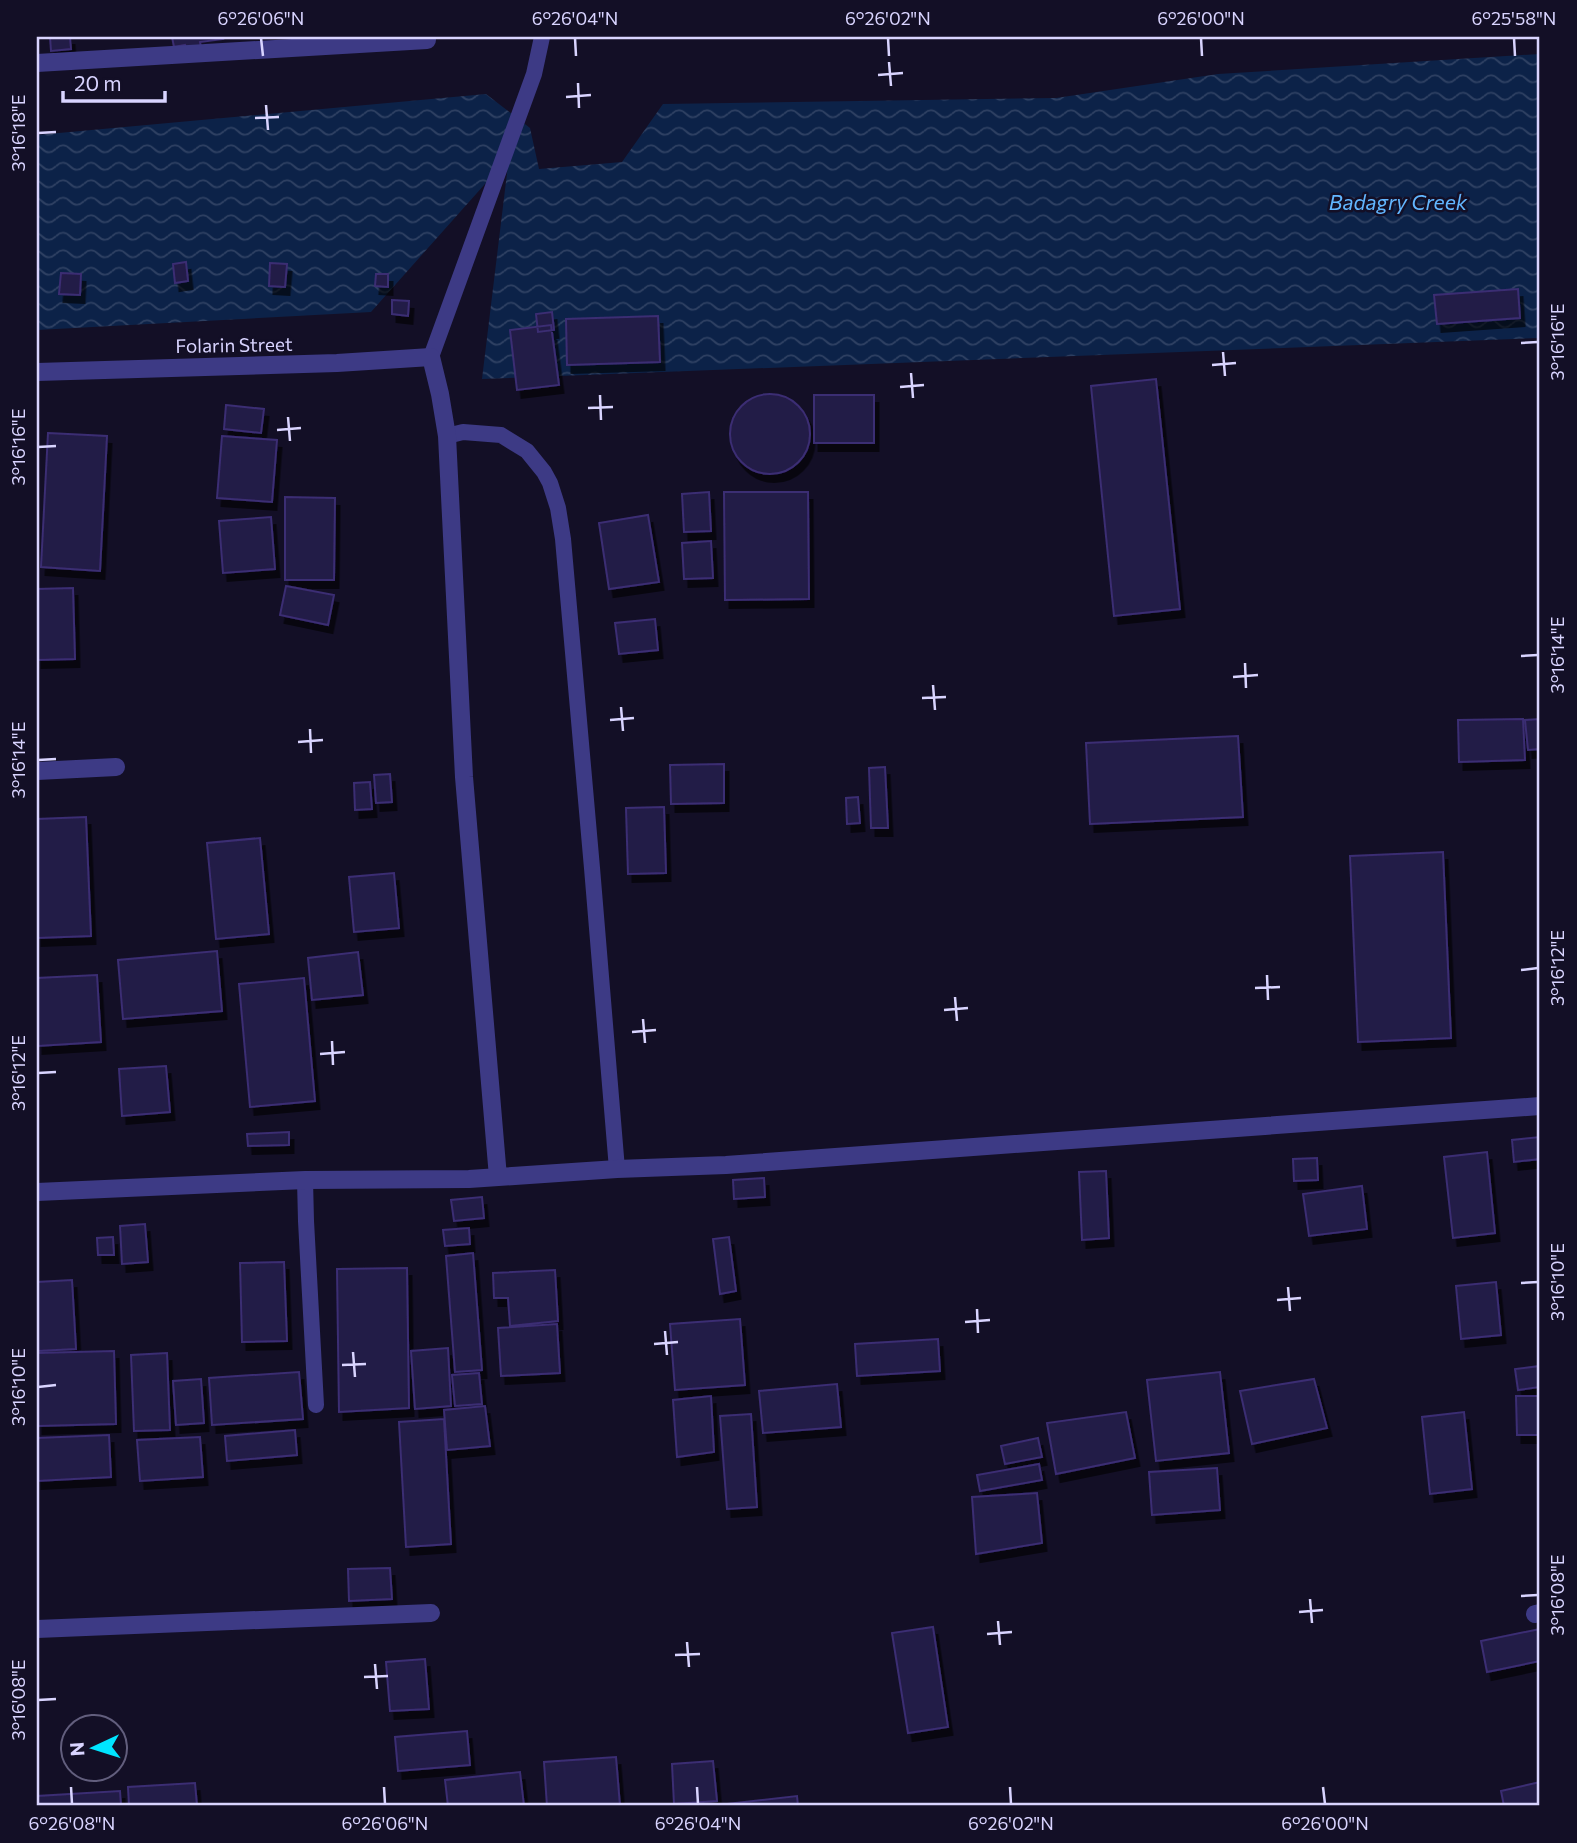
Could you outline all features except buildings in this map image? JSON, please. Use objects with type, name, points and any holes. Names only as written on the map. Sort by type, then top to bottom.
[{"type":"street","points":[[37,63],[427,40]]},
{"type":"street","name":"Folarin Street","points":[[37,372],[337,363],[431,357]]},
{"type":"street","points":[[431,357],[447,436],[464,778],[498,1177]]},
{"type":"street","points":[[37,771],[116,767]]},
{"type":"street","points":[[37,1192],[305,1181],[469,1179],[726,1165],[1540,1106]]},
{"type":"street","points":[[37,1629],[431,1613]]},
{"type":"lane","points":[[431,357],[534,74],[542,37]]},
{"type":"lane","points":[[447,436],[463,432],[501,435],[527,451],[550,483],[558,508],[617,1169]]},
{"type":"lane","points":[[305,1181],[316,1405]]},
{"type":"water","name":"Badagry Creek","points":[[1540,54],[1540,338],[482,379],[509,157],[371,312],[37,330],[37,135],[486,94],[530,128],[539,169],[622,162],[663,104],[1056,98],[1218,74]]}]
